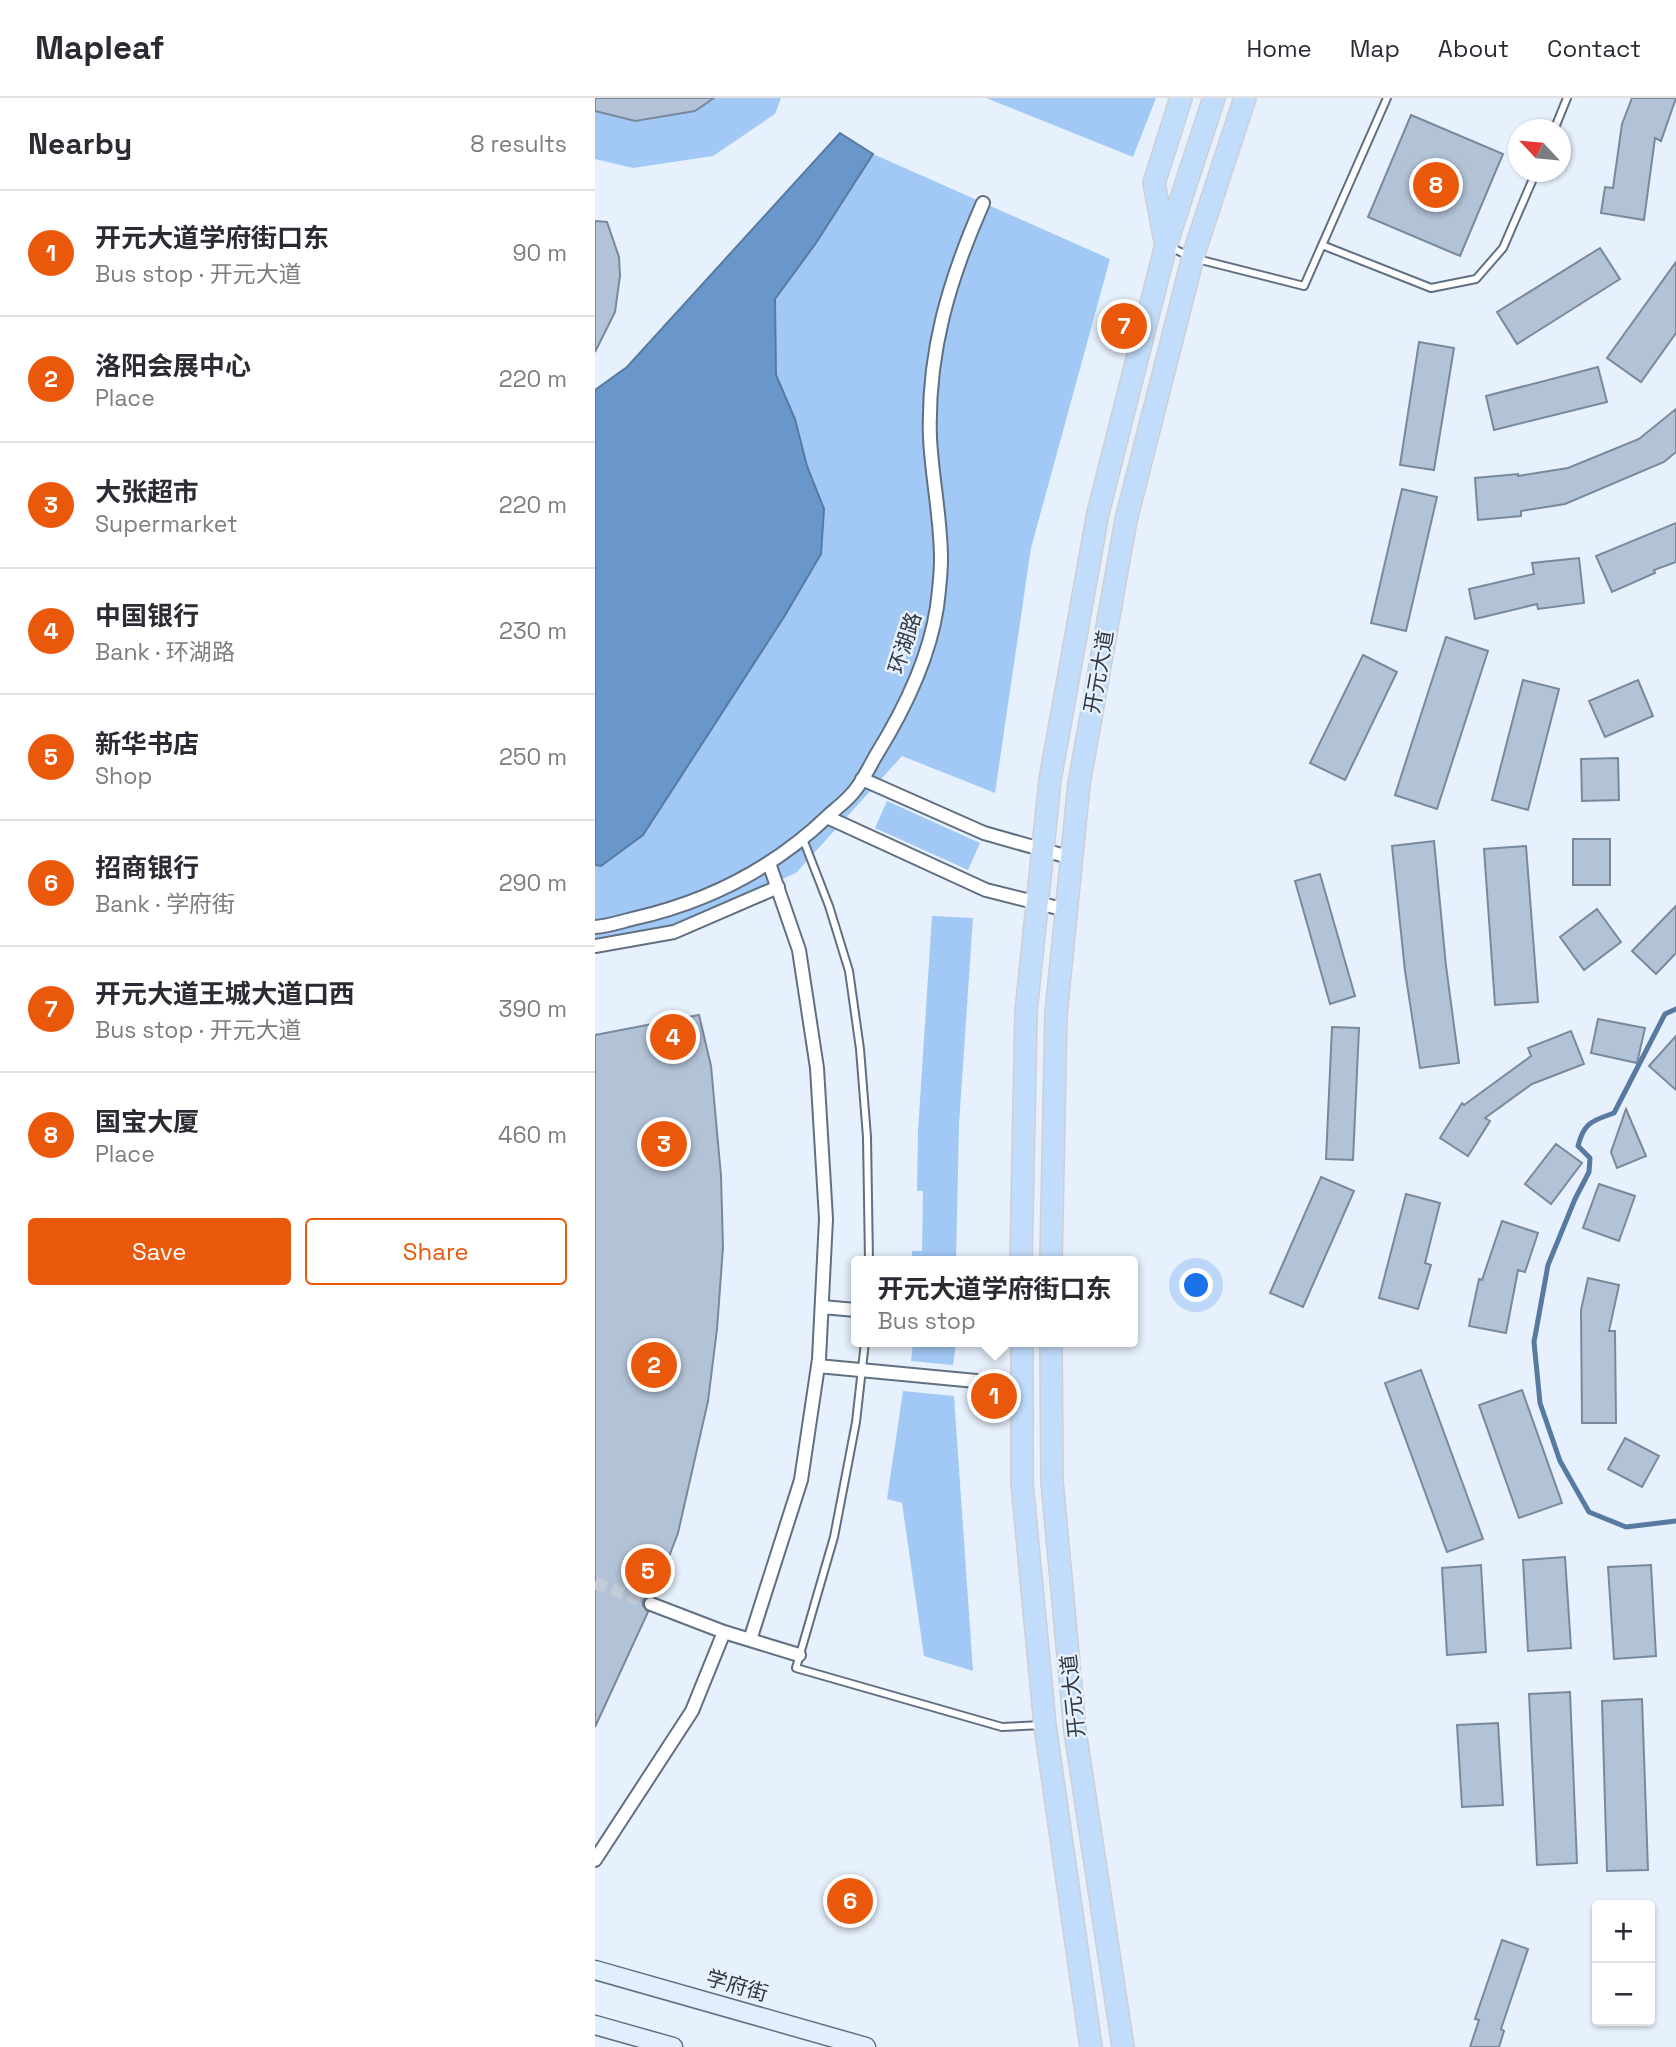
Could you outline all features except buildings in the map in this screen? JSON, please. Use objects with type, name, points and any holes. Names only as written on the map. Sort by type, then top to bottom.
[{"type":"main road","points":[[1165,245],[1154,183],[1181,98]]},
{"type":"main road","name":"开元大道","points":[[1021,1256],[1026,1012],[1050,780],[1098,513],[1165,245],[1214,98]]},
{"type":"main road","name":"开元大道","points":[[1051,1256],[1056,1014],[1079,784],[1126,520],[1193,258],[1245,98]]},
{"type":"main road","name":"开元大道","points":[[1022,1347],[1022,1483],[1045,1725],[1091,2047]]},
{"type":"main road","name":"开元大道","points":[[1051,1347],[1052,1481],[1076,1731],[1123,2047]]},
{"type":"main road","name":"学府街","points":[[595,1970],[866,2047]]},
{"type":"main road","points":[[595,2025],[673,2047]]},
{"type":"street","name":"环湖路","points":[[595,927],[695,902],[739,882],[769,863],[803,839],[856,789],[891,730],[920,669],[936,610],[941,560],[930,442],[933,362],[945,302],[983,203]]},
{"type":"street","points":[[862,779],[984,833],[1072,858]]},
{"type":"street","points":[[827,817],[986,890],[1066,910]]},
{"type":"street","points":[[750,1640],[801,1480],[818,1366],[826,1219],[817,1068],[799,950],[769,863]]},
{"type":"street","points":[[595,946],[674,932],[778,887]]},
{"type":"street","points":[[822,1307],[851,1310]]},
{"type":"street","points":[[818,1366],[976,1381]]},
{"type":"street","points":[[651,1604],[724,1632],[799,1655]]},
{"type":"street","points":[[595,1860],[692,1711],[724,1632]]},
{"type":"lane","points":[[1165,245],[1193,258],[1304,286],[1387,98]]},
{"type":"lane","points":[[1558,119],[1567,98]]},
{"type":"lane","points":[[1322,245],[1431,288],[1476,279],[1503,248],[1532,182]]},
{"type":"lane","points":[[803,839],[829,906],[849,971],[860,1049],[867,1137],[869,1256]]},
{"type":"lane","points":[[864,1347],[856,1422],[834,1537],[796,1668],[1002,1727],[1045,1725]]},
{"type":"shaded area","points":[[714,98],[781,98],[775,114],[713,156],[633,168],[595,159],[595,111],[635,121],[695,111]]},
{"type":"shaded area","points":[[986,98],[1156,98],[1133,157]]},
{"type":"shaded area","points":[[840,133],[873,154],[816,243],[775,299],[776,375],[795,419],[807,466],[824,509],[821,554],[784,617],[643,835],[601,866],[595,865],[595,390],[627,367]]},
{"type":"shaded area","points":[[873,154],[1110,259],[1031,548],[995,793],[902,756],[796,873],[671,927],[595,940],[595,865],[601,866],[643,835],[784,617],[821,554],[824,509],[807,466],[795,419],[776,375],[775,299],[816,243]]},
{"type":"shaded area","points":[[887,801],[980,843],[968,870],[875,828]]},
{"type":"shaded area","points":[[932,916],[973,918],[959,1124],[956,1256],[912,1256],[912,1251],[922,1251],[923,1191],[917,1191],[918,1131]]},
{"type":"shaded area","points":[[912,1347],[955,1347],[953,1365],[911,1361]]},
{"type":"shaded area","points":[[903,1391],[954,1396],[973,1671],[924,1656],[902,1503],[887,1499]]},
{"type":"waterway","points":[[1676,1009],[1665,1014],[1614,1113],[1590,1124],[1580,1138],[1578,1146],[1590,1158],[1589,1172],[1548,1265],[1534,1342],[1540,1403],[1560,1461],[1589,1512],[1626,1527],[1676,1521]]},
{"type":"tunnel","points":[[595,1583],[651,1604]]},
{"type":"place","name":"国宝大厦","points":[[1436,185]]},
{"type":"place","name":"开元大道王城大道口西","points":[[1124,326]]},
{"type":"place","name":"中国银行","points":[[673,1037]]},
{"type":"place","name":"大张超市","points":[[664,1144]]},
{"type":"place","name":"洛阳会展中心","points":[[654,1365]]},
{"type":"place","name":"开元大道学府街口东","points":[[994,1396]]},
{"type":"place","name":"新华书店","points":[[648,1571]]},
{"type":"place","name":"招商银行","points":[[850,1901]]}]
